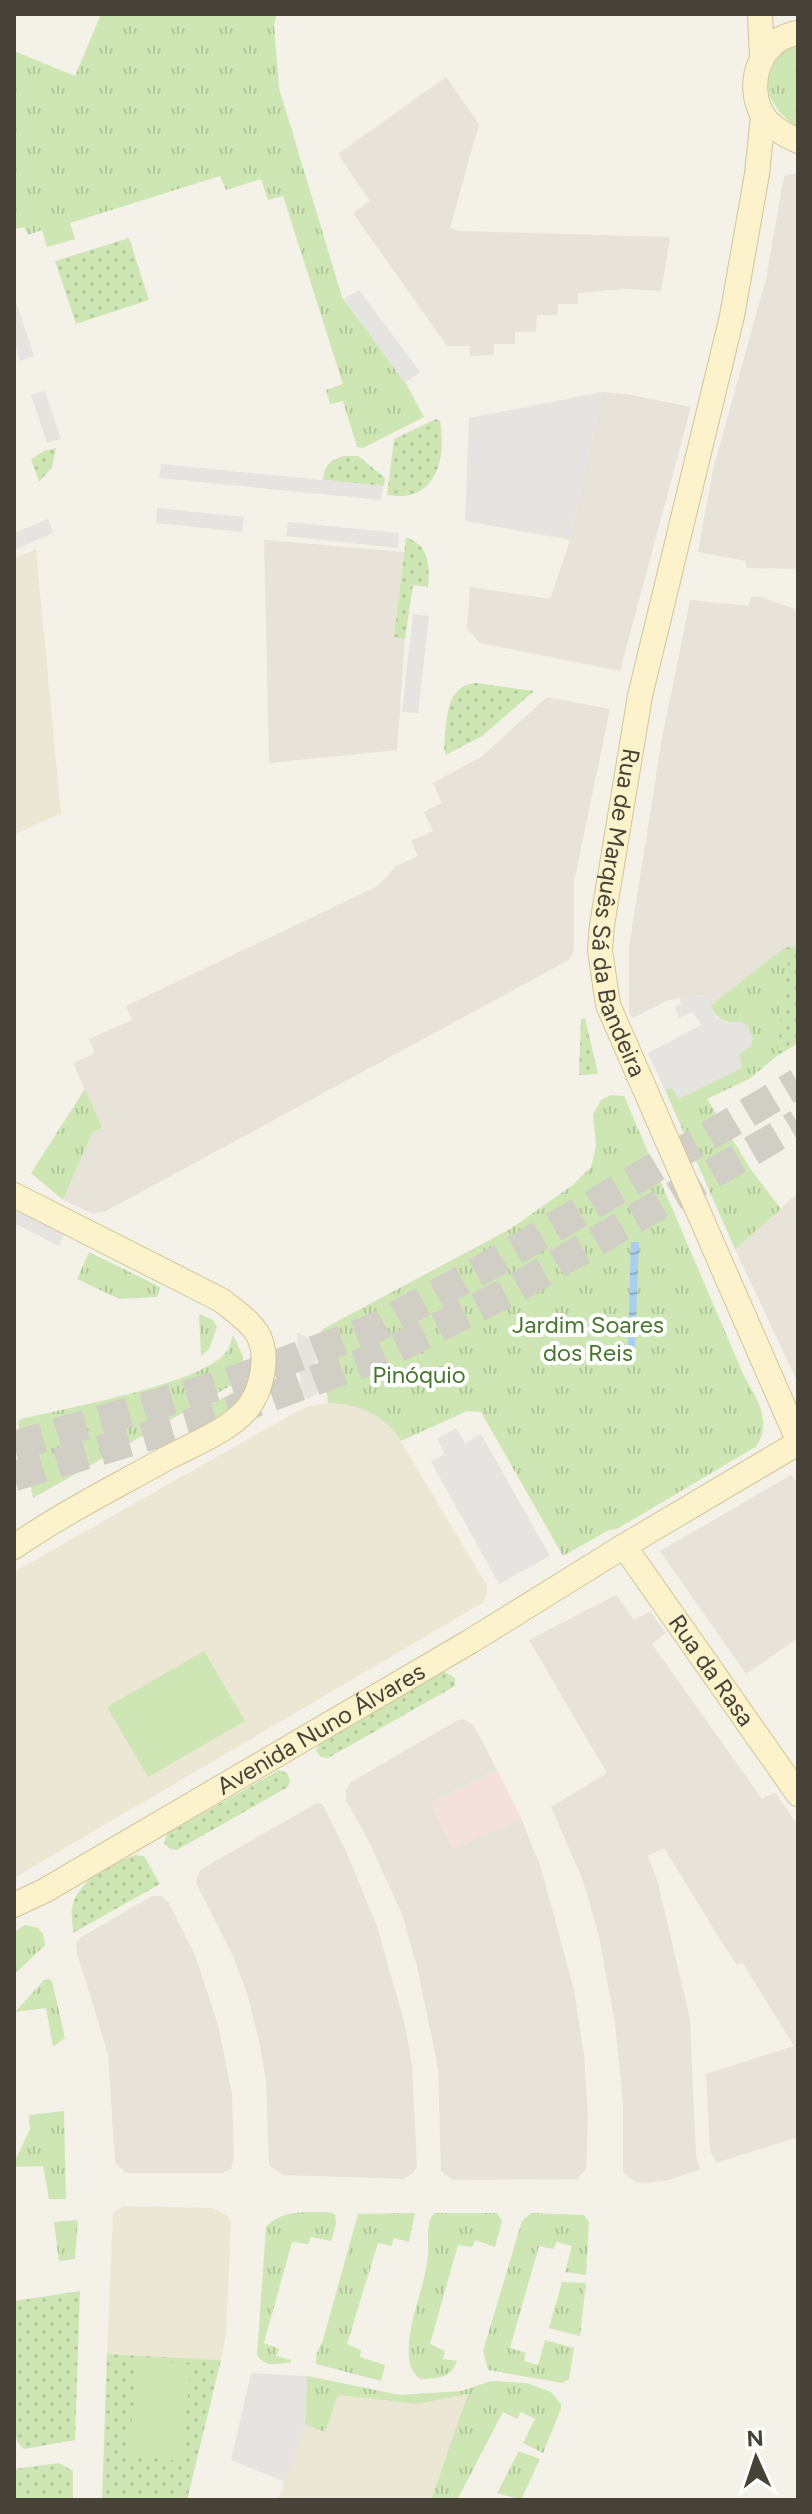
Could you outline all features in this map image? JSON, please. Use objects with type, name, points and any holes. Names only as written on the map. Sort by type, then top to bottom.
[{"type":"main road","name":"Rua de Marquês Sá da Bandeira","points":[[760,14],[762,57],[756,72],[756,93],[763,115],[757,174],[732,316],[640,696],[600,950],[608,1005],[798,1442]]},
{"type":"main road","points":[[762,57],[773,43],[798,33]]},
{"type":"main road","points":[[757,174],[771,157],[796,141],[763,115]]},
{"type":"main road","points":[[14,1195],[221,1300],[247,1321],[259,1336],[261,1385],[247,1409],[219,1431],[108,1491],[14,1547]]},
{"type":"main road","name":"Avenida Nuno Álvares","points":[[14,1905],[44,1891],[471,1641],[798,1442]]},
{"type":"main road","name":"Rua da Rasa","points":[[624,1546],[798,1794]]},
{"type":"shaded area","points":[[446,77],[479,124],[450,228],[461,231],[670,237],[661,291],[623,289],[578,293],[578,304],[558,304],[558,315],[537,315],[536,332],[515,332],[515,344],[494,344],[494,355],[470,356],[470,346],[447,346],[353,213],[370,201],[338,154]]},
{"type":"shaded area","points":[[798,173],[798,569],[746,568],[746,561],[698,552],[713,469],[766,279],[784,176]]},
{"type":"shaded area","points":[[359,290],[420,372],[405,383],[344,299]]},
{"type":"shaded area","points":[[17,305],[34,356],[20,361],[14,342],[14,306]]},
{"type":"shaded area","points":[[45,391],[61,439],[47,443],[31,395]]},
{"type":"shaded area","points":[[602,392],[691,407],[620,671],[480,643],[467,628],[470,587],[550,599],[570,540]]},
{"type":"shaded area","points":[[602,392],[570,540],[465,521],[469,418]]},
{"type":"shaded area","points":[[161,464],[383,486],[381,500],[159,478]]},
{"type":"shaded area","points":[[157,508],[244,517],[242,532],[156,523]]},
{"type":"shaded area","points":[[48,519],[53,533],[14,550],[14,533]]},
{"type":"shaded area","points":[[288,522],[399,533],[398,548],[286,536]]},
{"type":"shaded area","points":[[264,540],[404,552],[394,637],[405,639],[397,750],[269,763]]},
{"type":"shaded area","points":[[36,549],[61,813],[14,835],[14,559]]},
{"type":"shaded area","points":[[751,597],[761,597],[798,610],[798,1043],[777,1056],[784,987],[784,949],[710,1006],[706,995],[669,1000],[633,1018],[629,1014],[629,947],[662,738],[690,600],[748,606]]},
{"type":"shaded area","points":[[413,614],[429,616],[418,713],[402,712]]},
{"type":"shaded area","points":[[547,697],[610,709],[574,882],[574,950],[569,960],[106,1211],[93,1214],[63,1200],[92,1133],[102,1127],[73,1063],[95,1053],[89,1039],[132,1020],[126,1006],[378,886],[396,866],[418,856],[411,841],[433,831],[424,812],[442,803],[433,783],[481,757]]},
{"type":"shaded area","points":[[707,995],[716,1017],[726,1023],[742,1022],[748,1026],[753,1039],[751,1046],[739,1054],[742,1068],[679,1099],[672,1088],[665,1090],[648,1053],[701,1025],[693,1012],[679,1018],[675,1007],[681,1004],[679,999]]},
{"type":"shaded area","points":[[798,1193],[798,1383],[735,1249]]},
{"type":"shaded area","points":[[14,1208],[65,1233],[59,1246],[14,1223]]},
{"type":"shaded area","points":[[297,1332],[315,1342],[317,1393],[309,1399],[301,1394]]},
{"type":"shaded area","points":[[328,1403],[355,1406],[367,1411],[386,1423],[397,1435],[486,1584],[484,1602],[14,1878],[14,1572],[294,1413],[309,1406]]},
{"type":"shaded area","points":[[456,1428],[465,1443],[481,1434],[550,1556],[499,1584],[431,1462],[445,1454],[437,1439]]},
{"type":"shaded area","points":[[791,1475],[798,1484],[798,1638],[746,1674],[660,1551]]},
{"type":"shaded area","points":[[616,1595],[634,1620],[650,1611],[666,1633],[652,1644],[762,1799],[775,1792],[798,1826],[798,2137],[716,2163],[710,2150],[706,2074],[794,2046],[742,1962],[737,1965],[723,1944],[664,1848],[648,1856],[658,1883],[690,2019],[696,2155],[700,2169],[669,2180],[647,2183],[635,2182],[623,2172],[623,2104],[615,2023],[598,1932],[582,1878],[551,1807],[607,1773],[529,1640]]},
{"type":"shaded area","points":[[464,1719],[474,1726],[497,1770],[431,1803],[453,1849],[521,1818],[541,1868],[574,1990],[584,2055],[588,2118],[586,2169],[577,2179],[453,2180],[441,2171],[438,2068],[417,1966],[402,1914],[346,1800],[346,1790],[351,1782]]},
{"type":"shaded area","points":[[497,1770],[521,1818],[453,1849],[431,1803]]},
{"type":"shaded area","points":[[317,1803],[323,1805],[345,1849],[377,1926],[405,2025],[412,2064],[417,2166],[413,2173],[403,2179],[283,2175],[269,2165],[266,2082],[247,1993],[233,1956],[196,1883],[200,1870]]},
{"type":"shaded area","points":[[152,1896],[161,1896],[169,1903],[196,1957],[218,2025],[232,2095],[234,2157],[231,2169],[222,2173],[126,2173],[115,2162],[108,2054],[76,1943]]},
{"type":"shaded area","points":[[123,2206],[213,2208],[227,2215],[231,2224],[226,2333],[221,2360],[107,2354],[113,2213]]},
{"type":"shaded area","points":[[251,2373],[307,2376],[305,2424],[285,2482],[231,2460]]},
{"type":"shaded area","points":[[469,2393],[431,2500],[278,2500],[305,2424],[325,2431],[338,2395],[417,2404]]},
{"type":"green space","points":[[101,14],[277,14],[274,25],[279,88],[342,297],[407,385],[424,417],[363,448],[357,447],[343,401],[330,404],[326,390],[343,384],[283,196],[268,200],[261,179],[226,190],[220,176],[70,223],[75,239],[47,247],[42,230],[28,235],[24,227],[14,229],[14,51],[75,76]]},
{"type":"green space","points":[[798,41],[798,128],[775,105],[766,85],[766,75],[775,55]]},
{"type":"green space","points":[[129,238],[149,300],[76,324],[55,261]]},
{"type":"green space","points":[[436,419],[440,421],[442,436],[439,464],[434,476],[417,493],[387,495],[394,439]]},
{"type":"green space","points":[[56,448],[52,467],[39,482],[31,459]]},
{"type":"green space","points":[[344,456],[358,456],[385,478],[384,486],[323,480],[329,464]]},
{"type":"green space","points":[[406,537],[424,551],[429,579],[428,587],[413,585],[405,639],[394,637]]},
{"type":"green space","points":[[476,683],[534,691],[482,736],[446,755],[444,748],[449,707],[458,690]]},
{"type":"green space","points":[[798,946],[798,1043],[777,1056],[784,987],[777,983],[788,968],[784,948]]},
{"type":"green space","points":[[784,948],[788,968],[777,1056],[749,1079],[707,1099],[752,1171],[781,1209],[735,1249],[665,1090],[672,1087],[679,1099],[739,1054],[742,1022],[723,1020],[710,1006]]},
{"type":"green space","points":[[585,1018],[598,1074],[579,1075],[581,1019]]},
{"type":"green space","points":[[85,1089],[102,1127],[92,1133],[63,1200],[31,1173]]},
{"type":"green space","name":"Jardim Soares dos Reis","points":[[611,1095],[624,1096],[744,1376],[758,1401],[763,1427],[757,1446],[617,1529],[609,1530],[563,1556],[481,1412],[467,1411],[401,1441],[387,1424],[369,1412],[328,1403],[321,1330],[510,1229],[573,1185],[591,1167],[596,1146],[593,1114],[601,1100]]},
{"type":"green space","points":[[89,1252],[160,1287],[157,1297],[119,1299],[77,1279]]},
{"type":"green space","points":[[199,1314],[213,1320],[217,1327],[209,1349],[201,1356]]},
{"type":"green space","points":[[233,1335],[243,1356],[242,1376],[237,1382],[33,1498],[18,1422],[21,1419],[131,1393],[191,1374],[226,1352]]},
{"type":"green space","points":[[243,1387],[233,1404],[217,1419],[205,1423],[185,1419]]},
{"type":"green space","points":[[204,1651],[245,1721],[148,1777],[107,1707]]},
{"type":"green space","points":[[443,1671],[455,1678],[455,1686],[328,1758],[321,1757],[316,1751],[320,1743]]},
{"type":"green space","points":[[279,1770],[287,1773],[290,1780],[288,1787],[177,1850],[170,1849],[164,1843],[167,1834]]},
{"type":"green space","points":[[135,1855],[144,1856],[160,1884],[73,1933],[72,1907],[81,1888],[106,1868]]},
{"type":"green space","points":[[25,1925],[38,1928],[45,1945],[14,1975],[14,1932]]},
{"type":"green space","points":[[49,1979],[65,2038],[53,2047],[46,2008],[15,2012],[44,1980]]},
{"type":"green space","points":[[64,2111],[66,2199],[49,2199],[43,2166],[14,2167],[14,2163],[30,2129],[29,2115]]},
{"type":"green space","points":[[415,2213],[409,2242],[394,2238],[391,2246],[378,2243],[347,2344],[361,2350],[360,2357],[385,2365],[381,2381],[316,2364],[316,2355],[323,2340],[358,2214]]},
{"type":"green space","points":[[434,2213],[497,2213],[502,2221],[495,2247],[475,2240],[472,2247],[458,2245],[430,2344],[445,2351],[443,2359],[457,2361],[448,2374],[420,2379],[411,2367],[409,2345],[426,2268],[428,2228]]},
{"type":"green space","points":[[531,2213],[584,2215],[589,2222],[586,2275],[565,2272],[572,2246],[557,2242],[553,2249],[539,2246],[510,2348],[526,2353],[524,2361],[538,2365],[545,2340],[574,2348],[569,2379],[562,2383],[488,2370],[483,2351],[522,2221]]},
{"type":"green space","points":[[335,2214],[336,2224],[331,2241],[311,2237],[308,2244],[292,2242],[264,2343],[279,2349],[276,2356],[291,2362],[268,2363],[257,2355],[266,2227],[287,2215]]},
{"type":"green space","points":[[78,2220],[75,2259],[59,2261],[54,2222]]},
{"type":"green space","points":[[562,2282],[586,2283],[580,2336],[549,2328]]},
{"type":"green space","points":[[80,2291],[75,2440],[24,2449],[17,2442],[14,2425],[14,2301]]},
{"type":"green space","points":[[107,2354],[221,2360],[187,2500],[102,2500]]},
{"type":"green space","points":[[139,2360],[191,2365],[181,2461],[128,2455]]},
{"type":"green space","points":[[307,2376],[400,2395],[461,2391],[491,2381],[527,2383],[551,2392],[561,2404],[561,2409],[543,2453],[523,2443],[535,2419],[521,2412],[517,2419],[503,2412],[457,2500],[431,2500],[468,2394],[417,2404],[338,2395],[325,2432],[305,2424]]},
{"type":"green space","points":[[519,2451],[540,2459],[521,2500],[497,2493]]},
{"type":"green space","points":[[59,2463],[73,2471],[73,2500],[14,2500],[14,2469]]},
{"type":"water","points":[[631,1242],[639,1242],[635,1347],[628,1347]]},
{"type":"tunnel","points":[[14,1446],[224,1384],[373,1329],[497,1261],[798,1083]]},
{"type":"tunnel","points":[[14,1476],[229,1412],[381,1356],[512,1290],[798,1124]]},
{"type":"park label","name":"Pinóquio","points":[[419,1375]]}]
